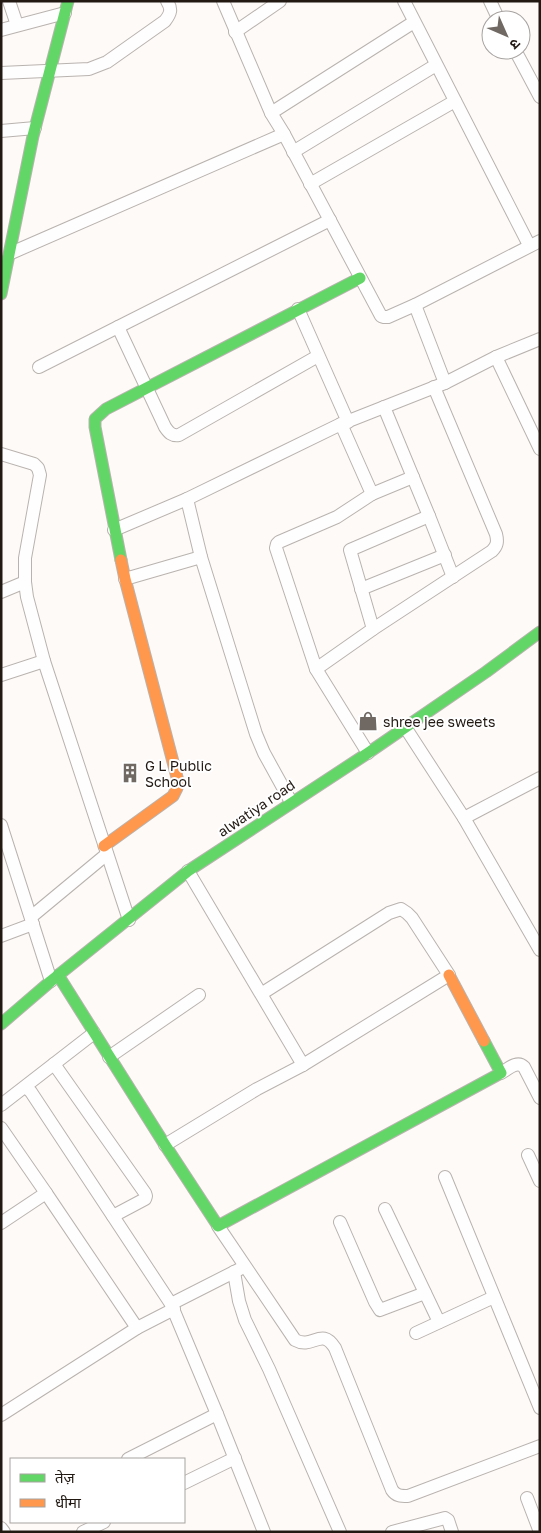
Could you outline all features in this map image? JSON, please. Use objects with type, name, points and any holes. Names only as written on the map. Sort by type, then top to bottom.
[{"type":"street","points":[[9,1],[17,25]]},
{"type":"street","points":[[1,73],[89,69],[107,62],[165,21],[170,15],[171,10],[167,1]]},
{"type":"street","points":[[223,1],[271,113],[378,311],[384,317],[415,305],[534,243],[455,101],[404,1]]},
{"type":"street","points":[[235,32],[280,1]]},
{"type":"street","points":[[1,30],[66,7]]},
{"type":"street","points":[[1,294],[48,70],[66,7]]},
{"type":"street","points":[[271,113],[414,22]]},
{"type":"street","points":[[520,60],[540,97]]},
{"type":"street","points":[[293,152],[436,65]]},
{"type":"street","points":[[310,184],[455,101]]},
{"type":"street","points":[[1,130],[35,128]]},
{"type":"street","points":[[11,253],[284,134]]},
{"type":"street","points":[[39,367],[330,220]]},
{"type":"street","points":[[1,936],[32,920],[106,850],[173,796],[177,788],[178,781],[124,579],[95,419],[106,409],[360,278]]},
{"type":"street","points":[[316,669],[492,551],[498,541],[439,385],[415,305]]},
{"type":"street","points":[[298,310],[372,494]]},
{"type":"street","points":[[118,327],[168,433],[173,436],[179,435],[318,356]]},
{"type":"street","points":[[114,530],[187,499],[345,423],[439,385],[540,339]]},
{"type":"street","points":[[496,358],[540,448]]},
{"type":"street","points":[[384,407],[453,577]]},
{"type":"street","points":[[1,454],[34,464],[38,468],[40,475],[25,558],[27,597],[44,661],[129,920]]},
{"type":"street","points":[[368,753],[316,669],[276,548],[280,542],[337,517],[372,494],[413,477]]},
{"type":"street","points":[[187,499],[201,557],[256,734],[264,753],[291,802]]},
{"type":"street","points":[[373,629],[350,550],[429,516]]},
{"type":"street","points":[[361,589],[445,555]]},
{"type":"street","points":[[124,579],[201,557]]},
{"type":"street","points":[[1,592],[25,582]]},
{"type":"street","name":"alwatiya road","points":[[1,1024],[54,978],[188,872],[291,802],[368,753],[486,672],[540,632]]},
{"type":"street","points":[[1,676],[44,661]]},
{"type":"street","points":[[405,727],[464,818],[540,950]]},
{"type":"street","points":[[464,818],[540,778]]},
{"type":"street","points":[[1,825],[6,857],[54,978],[94,1033],[218,1226],[239,1269],[295,1340],[301,1343],[308,1343],[320,1338],[326,1338],[335,1348],[395,1494],[408,1496],[540,1446]]},
{"type":"street","points":[[188,872],[302,1064]]},
{"type":"street","points":[[261,994],[390,913],[401,909],[412,918],[449,975],[501,1073]]},
{"type":"street","points":[[165,1145],[449,975]]},
{"type":"street","points":[[109,1057],[198,995]]},
{"type":"street","points":[[1,1106],[94,1033]]},
{"type":"street","points":[[54,1064],[145,1193],[145,1199],[113,1216]]},
{"type":"street","points":[[218,1226],[518,1064],[524,1067],[540,1098]]},
{"type":"street","points":[[26,1086],[32,1092],[173,1306],[264,1532]]},
{"type":"street","points":[[1,1128],[137,1328]]},
{"type":"street","points":[[528,1155],[540,1181]]},
{"type":"street","points":[[445,1177],[540,1408]]},
{"type":"street","points":[[1,1223],[46,1194]]},
{"type":"street","points":[[385,1209],[439,1322]]},
{"type":"street","points":[[340,1222],[380,1310],[425,1293]]},
{"type":"street","points":[[1,1415],[137,1328],[239,1269]]},
{"type":"street","points":[[239,1269],[239,1301],[245,1320],[340,1532]]},
{"type":"street","points":[[416,1333],[494,1298]]},
{"type":"street","points":[[130,1458],[218,1414]]},
{"type":"street","points":[[185,1483],[235,1458]]},
{"type":"street","points":[[527,1498],[540,1532]]},
{"type":"street","points":[[392,1532],[445,1518],[448,1520],[452,1532]]},
{"type":"street","points":[[83,1532],[102,1523]]},
{"type":"street","points":[[1,1528],[4,1532]]},
{"type":"traffic: fast","points":[[1,294],[33,136],[68,1]]},
{"type":"traffic: fast","points":[[121,560],[95,419],[106,409],[360,278]]},
{"type":"traffic: fast","points":[[1,1024],[51,981],[188,871],[368,753],[486,672],[540,632]]},
{"type":"traffic: fast","points":[[58,975],[218,1226],[501,1073],[484,1041]]},
{"type":"traffic: slow","points":[[104,846],[173,796],[178,781],[121,560]]},
{"type":"traffic: slow","points":[[449,975],[484,1041]]},
{"type":"place","name":"shree jee sweets","points":[[368,721]]},
{"type":"place","name":"G L Public School","points":[[130,773]]}]
